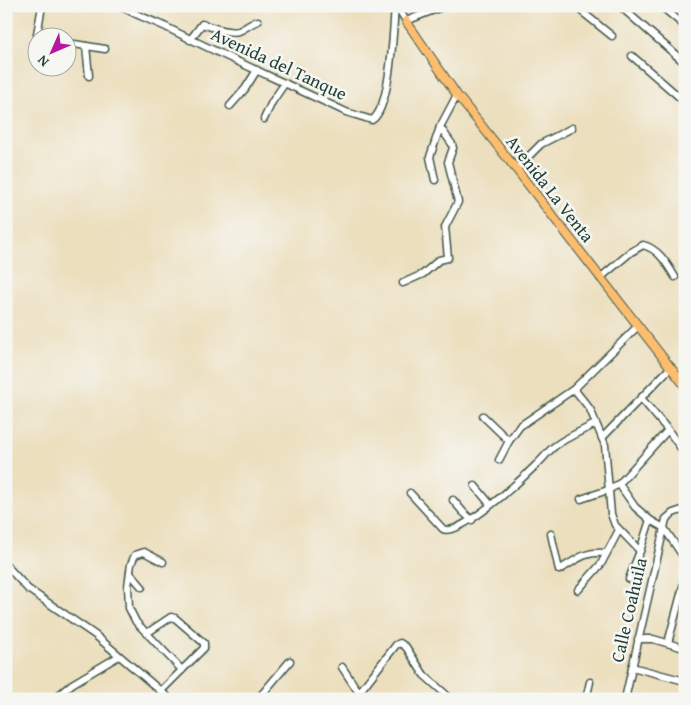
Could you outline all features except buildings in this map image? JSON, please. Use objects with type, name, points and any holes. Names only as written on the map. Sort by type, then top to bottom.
[{"type":"main road","name":"Avenida La Venta","points":[[406,21],[457,95],[685,386]]},
{"type":"street","points":[[38,28],[42,6]]},
{"type":"street","name":"Avenida del Tanque","points":[[121,6],[130,12],[346,112],[372,120],[377,117],[386,92],[392,56],[396,6]]},
{"type":"street","name":"Avenida La Venta","points":[[396,6],[406,21]]},
{"type":"street","points":[[406,21],[444,6]]},
{"type":"street","points":[[575,6],[612,36]]},
{"type":"street","points":[[620,6],[685,64]]},
{"type":"street","points":[[662,6],[684,24]]},
{"type":"street","points":[[190,40],[202,24],[221,30],[239,30],[258,21]]},
{"type":"street","points":[[78,45],[105,49]]},
{"type":"street","points":[[86,46],[89,76]]},
{"type":"street","points":[[632,56],[685,102]]},
{"type":"street","points":[[230,106],[245,89],[257,70]]},
{"type":"street","points":[[264,119],[272,102],[285,83]]},
{"type":"street","points":[[435,180],[430,158],[440,127],[457,95]]},
{"type":"street","points":[[403,283],[423,274],[439,260],[448,258],[445,227],[458,202],[449,166],[452,144],[440,127]]},
{"type":"street","points":[[516,169],[541,144],[572,128]]},
{"type":"street","points":[[600,278],[643,245],[651,247],[662,257],[675,277]]},
{"type":"street","points":[[499,460],[520,426],[574,390],[638,326]]},
{"type":"street","points":[[602,438],[671,367]]},
{"type":"street","points":[[574,390],[590,409],[606,449],[611,514],[619,530],[640,551]]},
{"type":"street","points":[[641,398],[685,454]]},
{"type":"street","points":[[484,416],[509,441]]},
{"type":"street","points":[[410,493],[446,531],[451,530],[472,520],[555,446],[595,424]]},
{"type":"street","points":[[581,499],[608,490],[619,484],[668,430]]},
{"type":"street","points":[[619,484],[635,506],[650,520],[664,528],[685,559]]},
{"type":"street","points":[[475,486],[490,504]]},
{"type":"street","points":[[453,500],[472,520]]},
{"type":"street","points":[[664,528],[666,519],[673,513],[685,509]]},
{"type":"street","points":[[629,579],[650,520]]},
{"type":"street","name":"Calle Coahuila","points":[[627,698],[638,639],[664,528]]},
{"type":"street","points":[[578,590],[601,564],[619,530]]},
{"type":"street","points":[[550,534],[559,570],[586,554],[606,552]]},
{"type":"street","points":[[164,562],[144,552],[135,555],[131,564],[128,586],[130,608],[132,616],[182,670]]},
{"type":"street","points":[[6,565],[28,589],[95,635],[170,699]]},
{"type":"street","points":[[128,586],[142,587],[130,574]]},
{"type":"street","points":[[668,642],[685,579]]},
{"type":"street","points":[[147,633],[171,617],[175,618],[204,643],[204,648],[161,691]]},
{"type":"street","points":[[638,639],[653,639],[684,648]]},
{"type":"street","points":[[354,699],[361,696],[396,645],[400,643],[406,647],[424,675],[451,699]]},
{"type":"street","points":[[54,699],[72,684],[119,656]]},
{"type":"street","points":[[258,699],[290,661]]},
{"type":"street","points":[[342,667],[361,696]]},
{"type":"street","points":[[632,667],[685,681]]},
{"type":"street","points":[[586,699],[590,682]]}]
